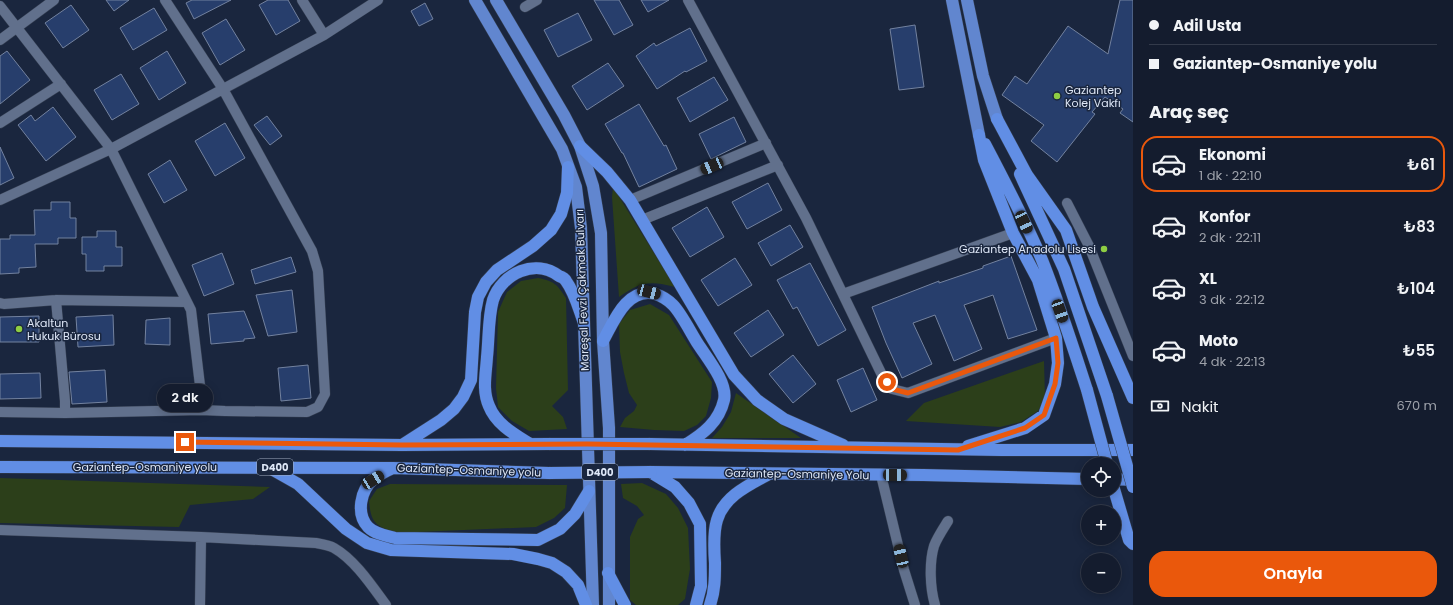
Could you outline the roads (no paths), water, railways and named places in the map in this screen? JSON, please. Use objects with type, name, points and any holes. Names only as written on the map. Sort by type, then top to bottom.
[{"type":"highway","points":[[997,119],[1022,179],[1064,269],[1107,396],[1133,488]]},
{"type":"highway","points":[[997,119],[1027,175],[1066,230],[1093,307],[1133,398]]},
{"type":"highway","points":[[958,450],[1025,428],[1044,415],[1055,384],[1058,363],[1056,338],[1038,280],[1013,233],[984,160],[980,134]]},
{"type":"highway","points":[[980,134],[1012,197],[1041,260],[1065,323],[1087,390],[1105,457]]},
{"type":"highway","points":[[580,146],[607,172],[630,200],[734,375],[757,400],[784,419],[850,448]]},
{"type":"highway","points":[[402,445],[441,420],[454,409],[463,397],[471,380],[475,312],[478,297],[486,282],[497,270],[533,246],[551,230],[561,214],[567,193],[568,167]]},
{"type":"highway","points":[[530,444],[510,431],[498,420],[489,406],[484,391],[491,314],[494,299],[500,286],[513,274],[528,268],[543,268],[554,272],[566,281],[584,324]]},
{"type":"highway","points":[[603,341],[614,320],[625,304],[636,295],[649,292],[662,296],[674,305],[722,383],[724,399],[719,415],[705,432],[685,445]]},
{"type":"highway","name":"Gaziantep-Osmaniye yolu","points":[[0,441],[402,445],[685,445]]},
{"type":"highway","points":[[685,445],[958,450],[1133,450]]},
{"type":"highway","name":"Gaziantep-Osmaniye yolu","points":[[0,467],[267,467],[393,468],[549,472],[651,472]]},
{"type":"highway","points":[[267,467],[298,484],[346,529],[367,543],[391,550],[513,554],[538,559],[552,563],[566,572],[578,585],[586,605]]},
{"type":"highway","points":[[393,468],[373,480],[364,490],[360,503],[362,515],[369,527],[378,533],[395,538],[538,540],[560,529],[575,514],[589,492]]},
{"type":"highway","points":[[651,472],[675,488],[689,503],[700,524],[702,586],[696,605]]},
{"type":"highway","name":"Gaziantep-Osmaniye Yolu","points":[[651,472],[1081,479]]},
{"type":"highway","points":[[710,605],[714,595],[714,543],[717,519],[728,501],[743,489],[770,474]]},
{"type":"highway","points":[[1121,479],[1133,480]]},
{"type":"highway","points":[[1116,497],[1129,540],[1133,544]]},
{"type":"highway","points":[[608,573],[625,605]]},
{"type":"main road","name":"Mareşal Fevzi Çakmak Bulvarı","points":[[475,0],[562,149],[576,188],[581,228],[593,605]]},
{"type":"main road","name":"Mareşal Fevzi Çakmak Bulvarı","points":[[496,0],[564,115],[580,146],[593,186],[601,233],[603,341],[609,428],[609,605]]},
{"type":"main road","points":[[952,0],[980,134]]},
{"type":"main road","points":[[967,0],[984,76],[997,119]]},
{"type":"street","points":[[0,40],[54,0]]},
{"type":"street","points":[[0,412],[65,413],[201,410],[307,412],[318,407],[325,394],[318,270],[312,251],[223,89],[165,0]]},
{"type":"street","points":[[302,0],[324,35]]},
{"type":"street","points":[[0,200],[111,149],[324,35],[378,0]]},
{"type":"street","points":[[525,7],[537,0]]},
{"type":"street","points":[[688,0],[806,218],[882,375],[892,389],[908,393],[1056,338]]},
{"type":"street","points":[[0,6],[111,149],[190,310],[201,394],[201,410]]},
{"type":"street","points":[[0,124],[61,84]]},
{"type":"street","points":[[630,200],[766,143]]},
{"type":"street","points":[[642,220],[778,165]]},
{"type":"street","points":[[1067,203],[1089,246],[1133,356]]},
{"type":"street","points":[[843,294],[1013,233]]},
{"type":"street","points":[[0,302],[4,304],[56,300],[186,302]]},
{"type":"street","points":[[56,300],[65,413]]},
{"type":"street","points":[[881,475],[904,570],[915,605]]},
{"type":"street","points":[[935,605],[931,586],[931,569],[934,546],[948,521]]},
{"type":"street","points":[[0,530],[201,537],[316,543],[333,547],[358,568],[386,605]]},
{"type":"street","points":[[200,605],[201,537]]},
{"type":"place","name":"Gaziantep Kolej Vakfı","points":[[1057,96]]},
{"type":"place","name":"Gaziantep Anadolu Lisesi","points":[[1104,249]]},
{"type":"place","name":"Akaltun Hukuk Bürosu","points":[[19,329]]}]
